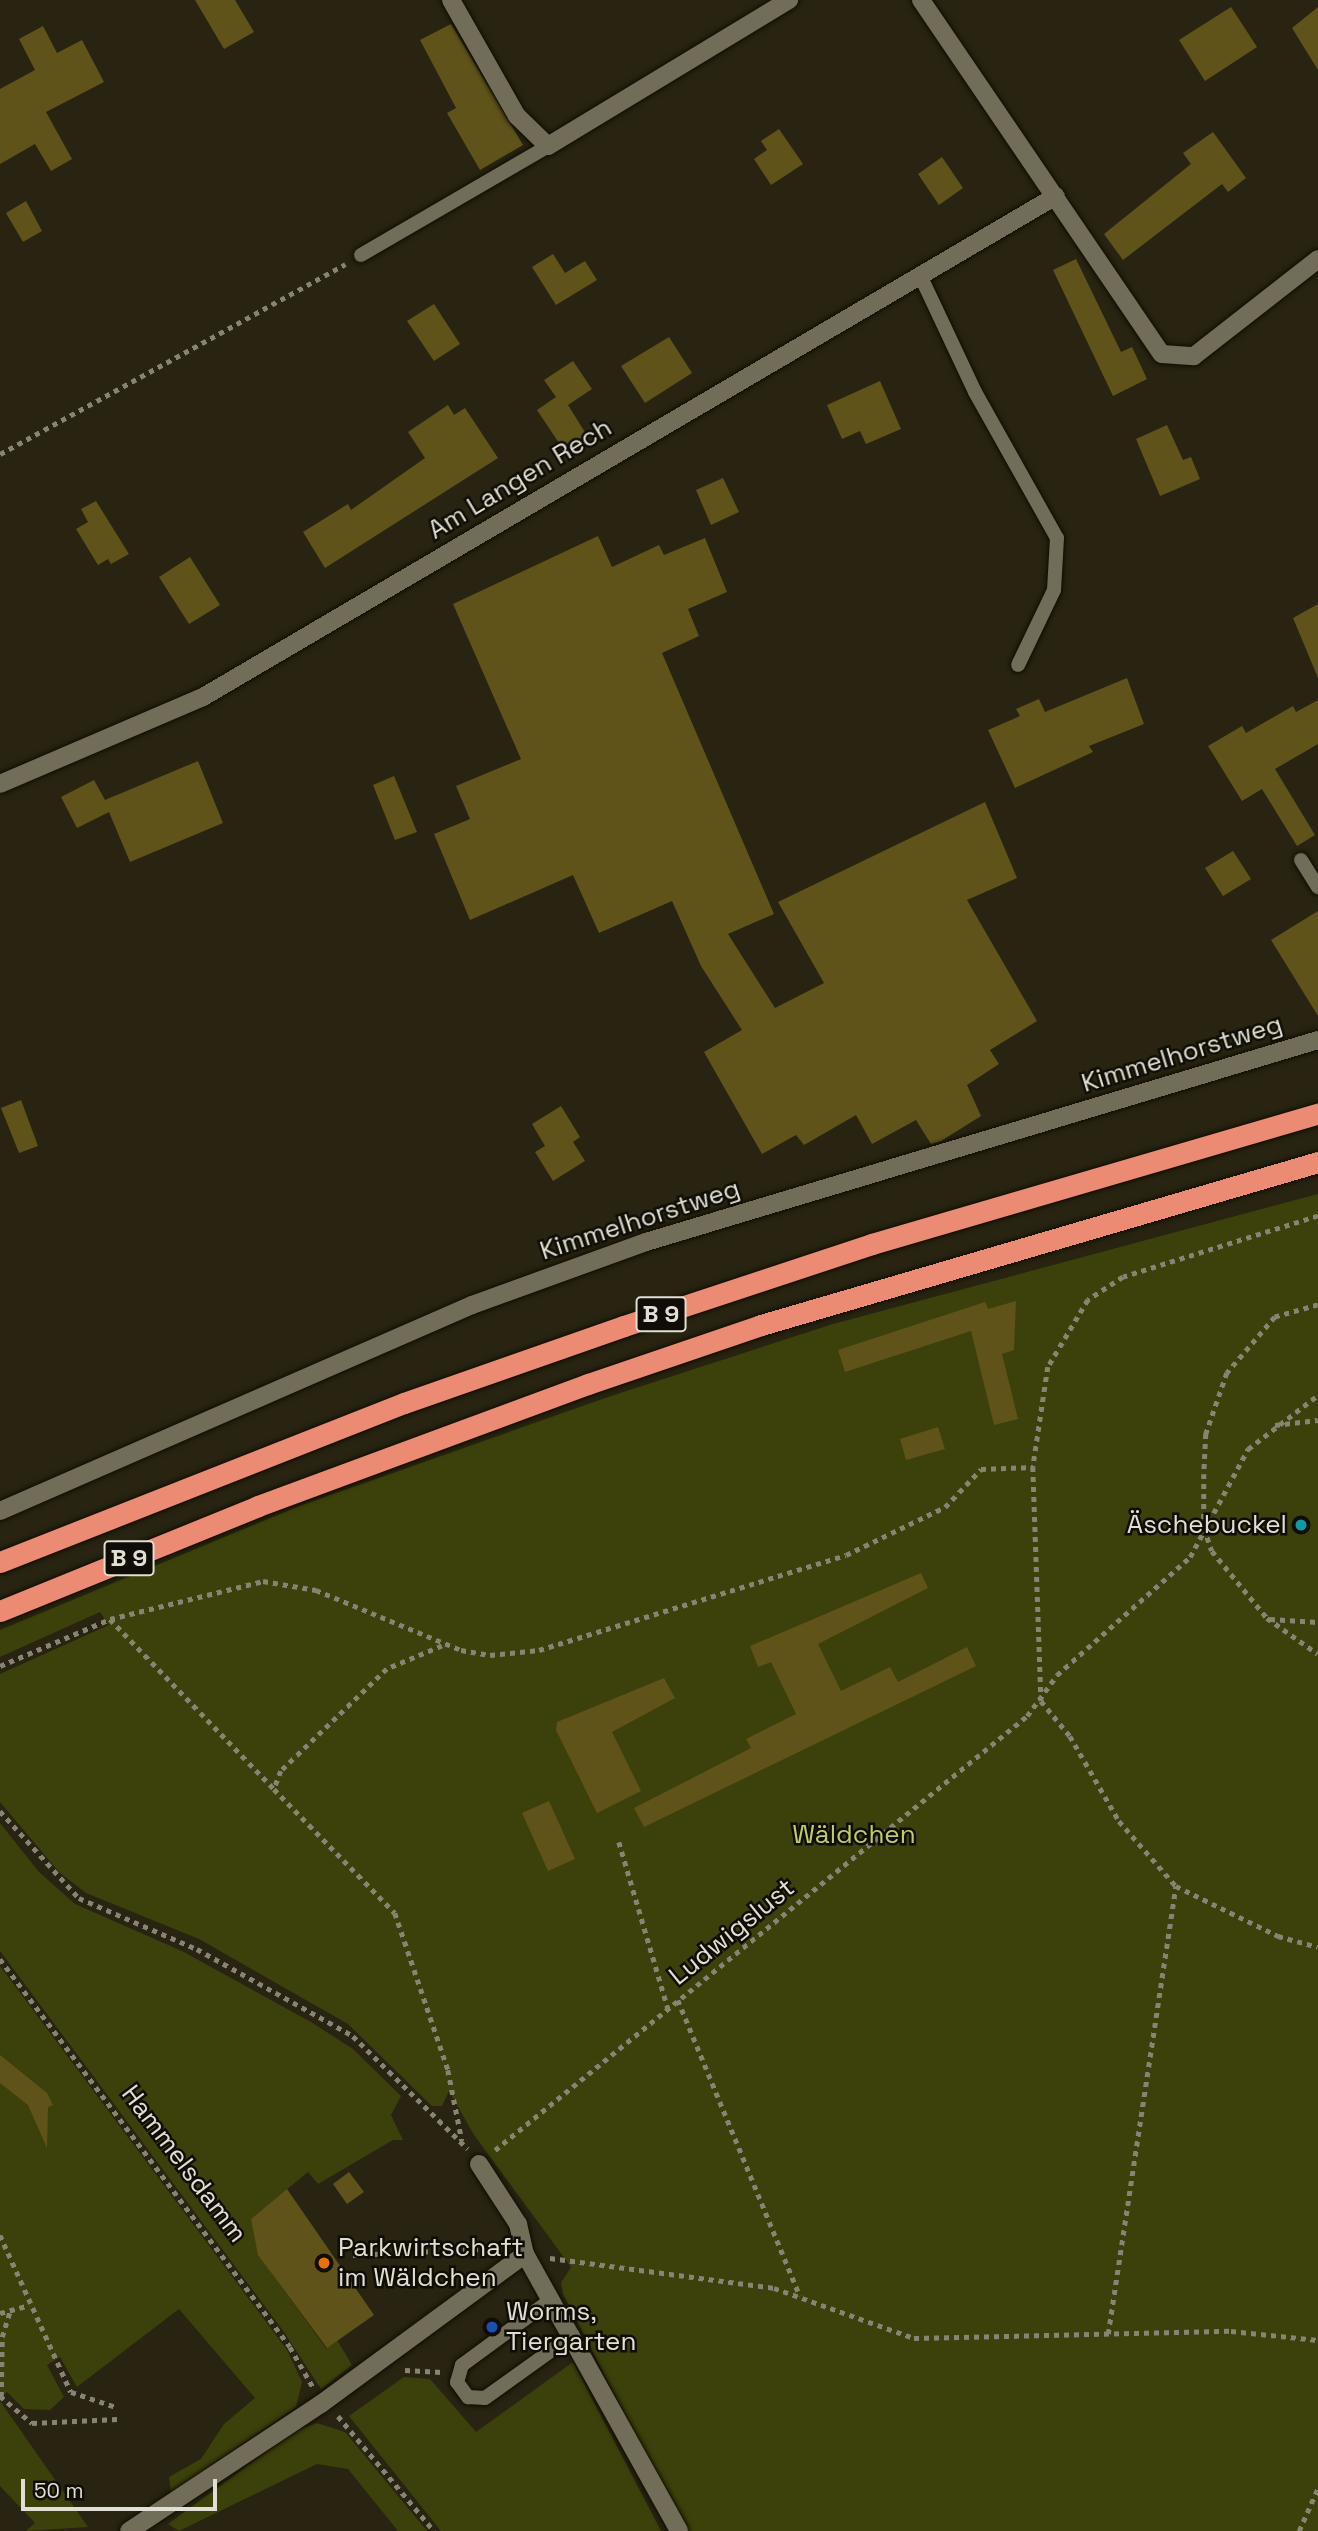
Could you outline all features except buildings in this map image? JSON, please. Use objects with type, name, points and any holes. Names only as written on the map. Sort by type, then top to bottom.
[{"type":"highway","name":"B 9","points":[[0,1562],[404,1403],[624,1326],[872,1244],[1318,1114]]},
{"type":"highway","name":"B 9","points":[[0,1611],[258,1506],[600,1379],[761,1325],[1318,1162]]},
{"type":"street","points":[[451,0],[517,116],[548,146],[766,6],[789,0]]},
{"type":"street","points":[[921,0],[1162,354],[1194,356],[1318,259]]},
{"type":"street","name":"Am Langen Rech","points":[[0,785],[204,697],[1056,196]]},
{"type":"street","name":"Kimmelhorstweg","points":[[0,1511],[472,1304],[609,1256],[1318,1040]]},
{"type":"street","points":[[479,2164],[518,2224],[525,2254],[573,2335],[679,2531]]},
{"type":"street","points":[[129,2531],[321,2404],[525,2254]]},
{"type":"lane","points":[[361,255],[548,146]]},
{"type":"lane","points":[[920,275],[975,392],[1056,538],[1055,590],[1018,665]]},
{"type":"lane","points":[[1301,860],[1318,887]]},
{"type":"lane","points":[[552,2300],[457,2373],[468,2397],[485,2398],[573,2335]]},
{"type":"path","points":[[0,454],[361,255]]},
{"type":"path","points":[[1318,1216],[1123,1277],[1088,1300],[1048,1367],[1033,1467],[1041,1702],[1070,1736],[1118,1821],[1176,1886],[1268,1932],[1318,1947]]},
{"type":"path","points":[[1318,1305],[1275,1317],[1227,1373],[1206,1434],[1204,1528],[1212,1551],[1267,1618],[1318,1654]]},
{"type":"path","name":"Ludwigslust","points":[[479,2164],[1041,1702],[1057,1675],[1190,1557],[1243,1457],[1274,1425],[1318,1395]]},
{"type":"path","points":[[1274,1425],[1318,1420]]},
{"type":"path","points":[[0,1666],[110,1619],[263,1581],[316,1590],[443,1645],[490,1655],[539,1650],[846,1555],[945,1507],[981,1468],[1033,1467]]},
{"type":"path","points":[[1267,1618],[1318,1622]]},
{"type":"path","points":[[110,1619],[395,1913],[448,2070],[462,2141]]},
{"type":"path","points":[[274,1789],[281,1771],[387,1669],[443,1645]]},
{"type":"path","points":[[0,1811],[79,1898],[197,1949],[353,2036],[462,2141],[479,2164]]},
{"type":"path","points":[[619,1842],[668,2009]]},
{"type":"path","points":[[1108,2334],[1176,1886]]},
{"type":"path","name":"Hammelsdamm","points":[[0,1959],[290,2347],[321,2404],[350,2427],[433,2531]]},
{"type":"path","points":[[678,2000],[800,2296]]},
{"type":"path","points":[[0,2235],[29,2305],[71,2392],[116,2407]]},
{"type":"path","points":[[353,2255],[495,2248],[800,2296],[914,2338],[1241,2331],[1318,2340]]},
{"type":"path","points":[[0,2313],[29,2305]]},
{"type":"path","points":[[10,2310],[2,2337],[0,2396],[32,2423],[118,2419]]},
{"type":"path","points":[[404,2370],[457,2373]]},
{"type":"path","points":[[1299,2531],[1318,2488]]},
{"type":"green space","name":"Wäldchen","points":[[1318,1194],[1318,2531],[685,2531],[563,2294],[561,2283],[571,2267],[474,2135],[449,2091],[442,2106],[432,2106],[348,2024],[199,1939],[86,1893],[59,1872],[0,1802],[0,1674],[109,1625],[100,1612],[0,1657],[0,1630],[302,1505],[611,1396],[833,1324]]},
{"type":"green space","points":[[0,1823],[39,1872],[75,1904],[182,1951],[311,2022],[353,2049],[401,2096],[391,2115],[403,2140],[393,2140],[318,2184],[308,2172],[251,2219],[270,2271],[326,2348],[337,2340],[352,2365],[321,2389],[284,2332],[0,1951]]},
{"type":"green space","points":[[0,1966],[287,2350],[302,2382],[296,2407],[171,2493],[169,2477],[201,2459],[224,2424],[255,2398],[179,2309],[77,2387],[60,2357],[47,2365],[64,2397],[50,2410],[24,2409],[7,2392],[0,2397]]},
{"type":"green space","points":[[573,2362],[661,2531],[441,2531],[349,2416],[404,2377],[430,2379],[476,2432]]},
{"type":"green space","points":[[0,2401],[88,2527],[26,2531],[35,2523],[0,2486]]},
{"type":"green space","points":[[317,2423],[345,2432],[427,2531],[398,2531],[348,2469],[317,2464],[179,2531],[168,2524],[295,2431]]},
{"type":"place","name":"Äschebuckel","points":[[1301,1525]]},
{"type":"place","name":"Parkwirtschaft im Wäldchen","points":[[324,2263]]},
{"type":"place","name":"Worms, Tiergarten","points":[[492,2327]]}]
